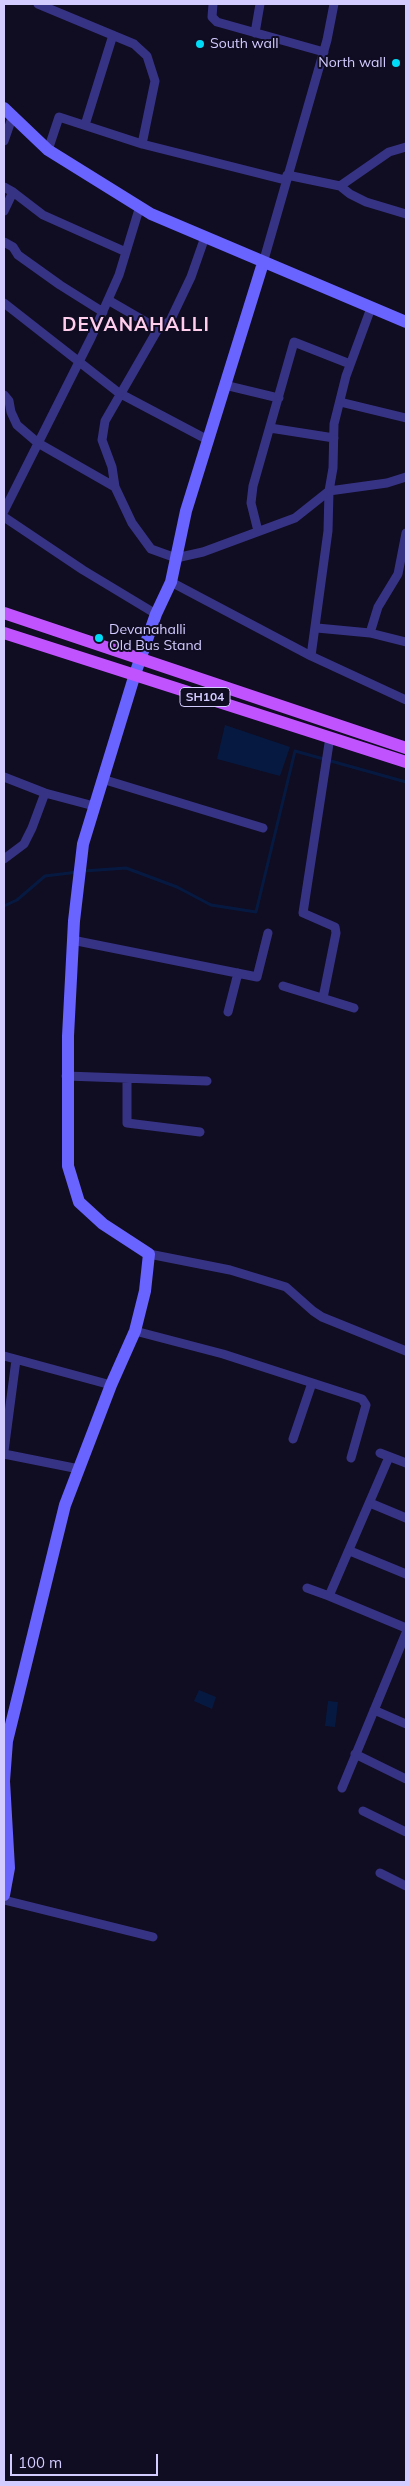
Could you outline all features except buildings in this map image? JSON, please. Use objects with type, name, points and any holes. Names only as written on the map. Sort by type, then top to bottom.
[{"type":"main road","name":"SH104","points":[[4,613],[406,748]]},
{"type":"main road","name":"SH104","points":[[4,633],[406,762]]},
{"type":"street","points":[[38,4],[134,44],[147,56],[155,81],[142,144]]},
{"type":"street","points":[[213,4],[214,20],[324,52]]},
{"type":"street","points":[[255,33],[260,4]]},
{"type":"street","points":[[334,4],[324,52],[286,178],[263,263],[186,512],[171,582],[156,614],[135,674],[83,844],[72,940],[66,1076],[68,1166],[79,1202],[103,1224],[149,1254],[230,1270],[286,1287],[322,1317],[406,1351]]},
{"type":"street","points":[[85,125],[113,35]]},
{"type":"street","points":[[4,141],[8,113]]},
{"type":"street","points":[[8,113],[48,150],[140,206],[263,263],[406,322]]},
{"type":"street","points":[[48,150],[59,117],[142,144],[286,178],[340,186],[350,194],[366,202],[406,214]]},
{"type":"street","points":[[340,186],[389,152],[406,147]]},
{"type":"street","points":[[4,187],[14,192],[43,215],[126,252]]},
{"type":"street","points":[[4,211],[14,192]]},
{"type":"street","points":[[4,512],[103,312],[126,252],[140,206]]},
{"type":"street","points":[[205,237],[191,277],[170,321],[158,329],[119,393],[105,421],[102,440],[112,467],[115,487],[132,523],[151,549],[176,558],[203,552],[295,518],[329,491],[387,483],[406,477]]},
{"type":"street","points":[[4,242],[14,247],[18,255],[32,265],[103,312]]},
{"type":"street","points":[[108,300],[158,329]]},
{"type":"street","points":[[4,303],[119,393],[208,440]]},
{"type":"street","points":[[311,656],[317,628],[328,530],[334,424],[350,364],[371,308]]},
{"type":"street","points":[[258,531],[251,503],[253,486],[294,342],[350,364]]},
{"type":"street","points":[[225,385],[278,398]]},
{"type":"street","points":[[4,396],[9,400],[11,412],[17,425],[38,444],[115,487]]},
{"type":"street","points":[[340,402],[406,418]]},
{"type":"street","points":[[270,428],[334,438]]},
{"type":"street","points":[[4,517],[83,570],[156,614]]},
{"type":"street","points":[[370,633],[378,607],[398,574],[406,533]]},
{"type":"street","points":[[171,582],[311,656],[406,700]]},
{"type":"street","points":[[317,628],[370,633],[406,642]]},
{"type":"street","points":[[322,998],[336,933],[335,927],[302,913],[330,737]]},
{"type":"street","points":[[4,777],[45,793],[94,806]]},
{"type":"street","points":[[102,779],[263,828]]},
{"type":"street","points":[[4,859],[24,844],[45,793]]},
{"type":"street","points":[[72,940],[257,977],[268,933]]},
{"type":"street","points":[[228,1012],[238,973]]},
{"type":"street","points":[[283,986],[354,1008]]},
{"type":"street","points":[[66,1076],[207,1081]]},
{"type":"street","points":[[127,1079],[128,1123],[200,1132]]},
{"type":"street","points":[[4,1895],[9,1868],[4,1780],[7,1741],[65,1505],[111,1385],[135,1331],[145,1291],[149,1254]]},
{"type":"street","points":[[135,1331],[223,1354],[366,1401],[351,1458]]},
{"type":"street","points":[[4,1356],[111,1385]]},
{"type":"street","points":[[16,1360],[4,1452],[79,1469]]},
{"type":"street","points":[[293,1438],[312,1383]]},
{"type":"street","points":[[380,1453],[406,1463]]},
{"type":"street","points":[[329,1596],[389,1457]]},
{"type":"street","points":[[370,1503],[406,1518]]},
{"type":"street","points":[[350,1551],[406,1574]]},
{"type":"street","points":[[307,1588],[406,1628]]},
{"type":"street","points":[[342,1788],[406,1633]]},
{"type":"street","points":[[374,1710],[406,1724]]},
{"type":"street","points":[[355,1754],[406,1779]]},
{"type":"street","points":[[362,1811],[406,1832]]},
{"type":"street","points":[[380,1873],[406,1886]]},
{"type":"street","points":[[4,1900],[153,1937]]},
{"type":"water","points":[[225,725],[290,747],[280,776],[217,759]]},
{"type":"water","points":[[199,1690],[216,1697],[212,1709],[194,1701]]},
{"type":"water","points":[[328,1701],[338,1702],[335,1727],[325,1726]]},
{"type":"waterway","points":[[84,871],[126,868],[177,887],[211,905],[256,912],[295,751],[406,782]]},
{"type":"waterway","points":[[4,906],[17,900],[45,876],[78,872]]},
{"type":"place","name":"South wall","points":[[200,44]]},
{"type":"place","name":"North wall","points":[[396,63]]},
{"type":"place","name":"Devanahalli Old Bus Stand","points":[[99,638]]},
{"type":"district","name":"DEVANAHALLI","points":[[136,325]]}]
